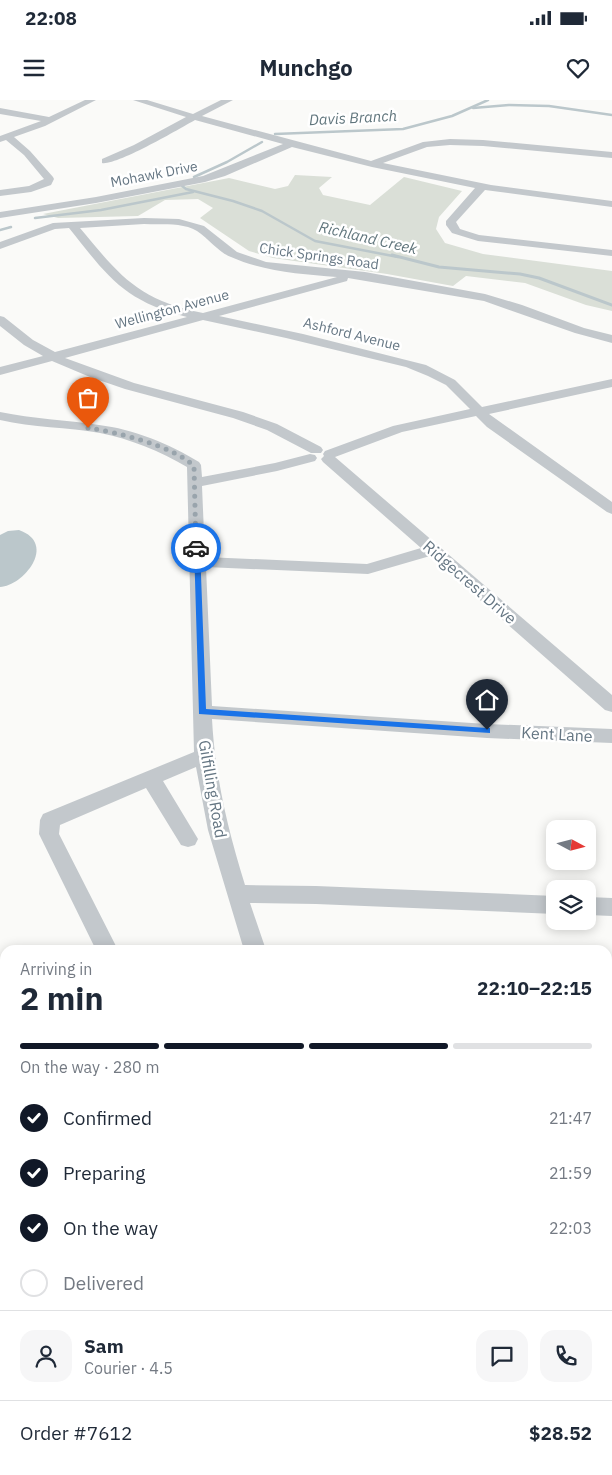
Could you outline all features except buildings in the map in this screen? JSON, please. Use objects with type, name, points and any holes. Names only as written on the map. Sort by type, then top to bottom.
[{"type":"street","points":[[4,138],[50,120],[92,100]]},
{"type":"street","points":[[137,100],[291,144],[481,188],[612,204]]},
{"type":"street","points":[[105,161],[132,150],[229,100]]},
{"type":"street","points":[[0,111],[50,120]]},
{"type":"street","points":[[0,193],[31,189],[47,183],[48,179],[27,153],[4,138]]},
{"type":"street","points":[[372,164],[426,144],[450,142],[483,143],[612,155]]},
{"type":"street","name":"Mohawk Drive","points":[[0,222],[20,220],[205,179],[291,144]]},
{"type":"street","points":[[481,188],[451,221],[451,226],[456,231],[478,238],[612,252]]},
{"type":"street","name":"Mohawk Drive","points":[[0,215],[53,226]]},
{"type":"street","name":"Chick Springs Road","points":[[0,246],[53,226],[144,221],[179,222],[200,228],[233,254],[252,262],[279,268],[350,274],[502,302],[573,329],[612,339]]},
{"type":"street","name":"Ashford Avenue","points":[[72,225],[112,273],[138,294],[161,305],[200,317],[334,345],[423,370],[452,383],[478,412],[492,424],[612,509]]},
{"type":"street","name":"Wellington Avenue","points":[[0,371],[347,278],[350,274]]},
{"type":"street","name":"Ridgecrest Drive","points":[[0,320],[22,338],[80,369],[271,427],[321,455],[434,550],[612,705]]},
{"type":"street","points":[[195,483],[277,467],[321,455],[387,432],[612,383]]},
{"type":"street","name":"Gilfilling Road","points":[[0,416],[18,420],[101,429],[172,452],[191,462],[194,466],[204,756],[218,830],[253,945]]},
{"type":"street","points":[[197,562],[368,570],[434,550]]},
{"type":"street","name":"Kent Lane","points":[[202,712],[497,731],[612,736]]},
{"type":"street","points":[[104,945],[49,834],[50,820],[204,756]]},
{"type":"street","points":[[150,778],[188,839]]},
{"type":"street","points":[[237,894],[316,895],[546,905]]},
{"type":"street","points":[[596,906],[612,907]]},
{"type":"shaded area","points":[[295,175],[332,177],[319,188],[323,195],[370,205],[404,177],[462,191],[439,217],[436,229],[445,243],[483,254],[612,271],[612,311],[586,305],[525,283],[466,276],[453,286],[387,274],[273,258],[249,251],[200,218],[213,208],[198,199],[165,200],[138,216],[58,218],[43,214],[229,178],[275,189],[288,186]]},
{"type":"shaded area","points":[[19,530],[30,536],[36,545],[33,563],[18,580],[0,587],[0,535],[8,531]]},
{"type":"waterway","name":"Davis Branch","points":[[275,134],[403,129],[452,116],[488,100]]},
{"type":"waterway","points":[[473,108],[509,105],[549,106],[612,115]]},
{"type":"waterway","name":"Davis Branch","points":[[194,177],[227,162],[262,142]]},
{"type":"waterway","name":"Richland Creek","points":[[181,185],[186,189],[233,201],[262,211],[315,241],[398,257]]},
{"type":"waterway","name":"Richland Creek","points":[[35,218],[101,210],[193,192]]},
{"type":"waterway","name":"Richland Creek","points":[[0,230],[11,227]]},
{"type":"waterway","name":"Richland Creek","points":[[392,255],[439,267],[520,274],[539,278],[612,305]]},
{"type":"way so far","points":[[88,428],[101,429],[136,439],[172,452],[191,462],[195,470],[196,548]]},
{"type":"route","points":[[196,548],[200,610],[202,712],[487,730]]}]
